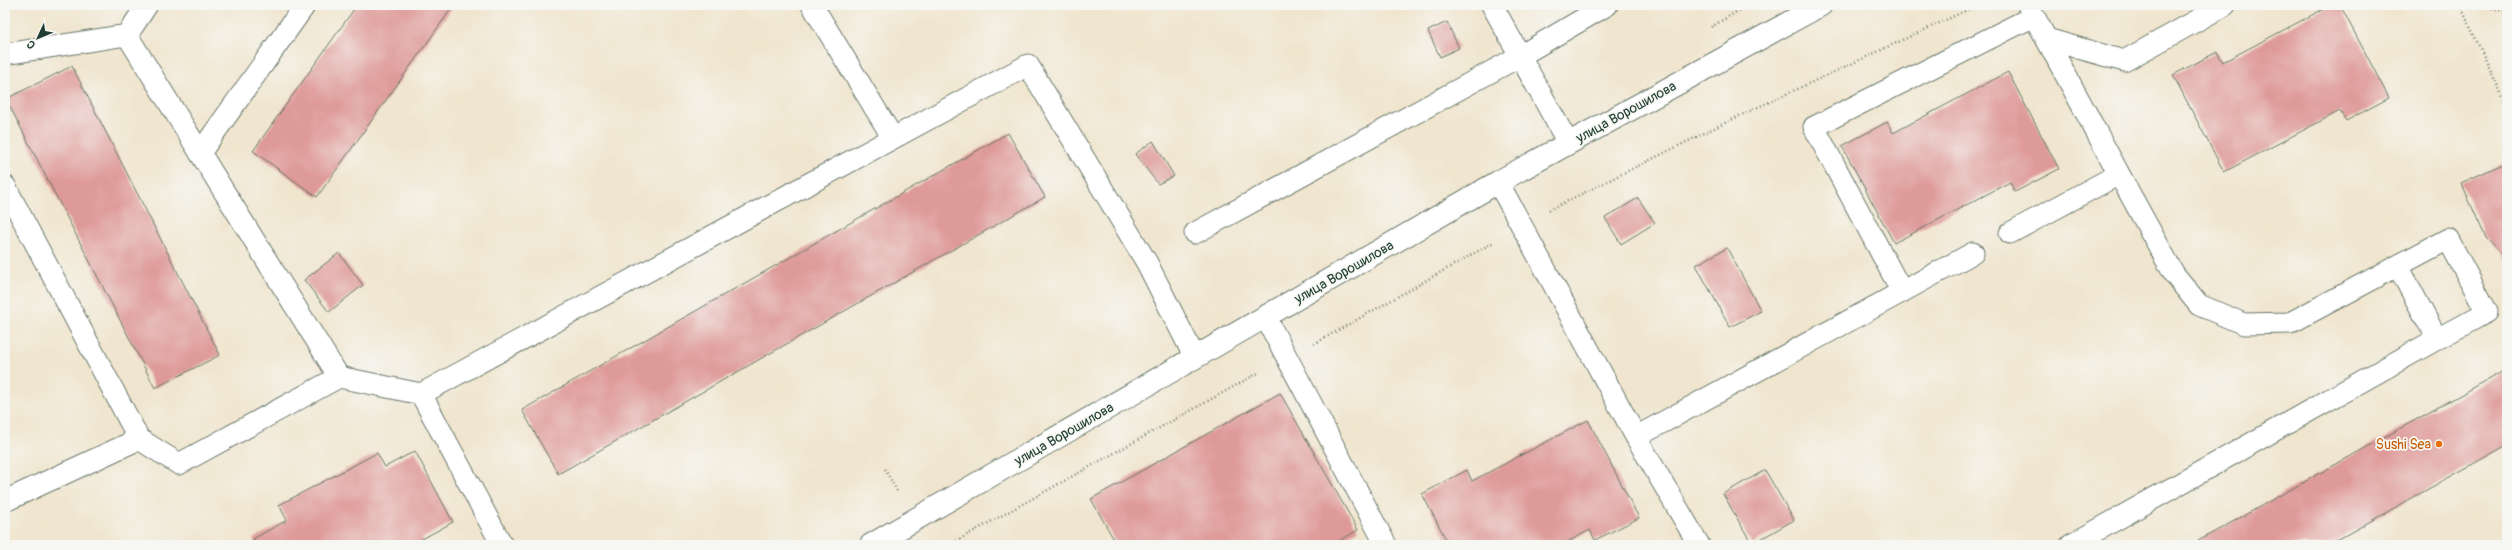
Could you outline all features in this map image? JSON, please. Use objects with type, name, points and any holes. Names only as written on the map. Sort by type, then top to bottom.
[{"type":"street","name":"улица Ворошилова","points":[[871,545],[1266,318],[1498,182],[1820,5]]},
{"type":"lane","points":[[5,54],[127,35],[147,5]]},
{"type":"lane","points":[[200,153],[305,5]]},
{"type":"lane","points":[[812,5],[893,138]]},
{"type":"lane","points":[[1492,5],[1568,143]]},
{"type":"lane","points":[[1195,233],[1520,56],[1607,5]]},
{"type":"lane","points":[[2047,39],[2124,61],[2225,5]]},
{"type":"lane","points":[[1902,292],[1814,127],[2031,10],[2174,274],[2199,305],[2244,324],[2290,323],[2448,239],[2487,312],[2071,545]]},
{"type":"lane","points":[[127,35],[339,377]]},
{"type":"lane","points":[[5,186],[139,439],[179,464],[339,377],[421,394],[1028,65],[1147,263],[1195,358]]},
{"type":"lane","points":[[2010,233],[2119,174]]},
{"type":"lane","points":[[1498,182],[1636,437],[1699,545]]},
{"type":"lane","points":[[1636,437],[1973,253]]},
{"type":"lane","points":[[2398,266],[2437,339]]},
{"type":"lane","points":[[1266,318],[1386,545]]},
{"type":"lane","points":[[421,394],[502,545]]},
{"type":"lane","points":[[5,501],[139,439]]},
{"type":"path","points":[[949,545],[1287,359],[1548,210],[1739,116],[1978,5]]},
{"type":"path","points":[[2460,5],[2507,106]]},
{"type":"path","points":[[2480,5],[2507,12]]},
{"type":"path","points":[[885,469],[900,496]]},
{"type":"building","points":[[357,5],[454,5],[317,197],[253,151]]},
{"type":"building","points":[[2331,5],[2340,5],[2389,98],[2346,121],[2340,111],[2224,172],[2173,75],[2217,52],[2223,62]]},
{"type":"building","points":[[1447,22],[1459,48],[1440,57],[1428,31]]},
{"type":"building","points":[[72,66],[220,355],[155,388],[6,99]]},
{"type":"building","points":[[2008,72],[2059,169],[2015,192],[2010,182],[1894,243],[1842,146],[1887,122],[1893,133]]},
{"type":"building","points":[[1008,133],[1045,197],[558,474],[522,410]]},
{"type":"building","points":[[1153,141],[1174,176],[1158,184],[1135,154]]},
{"type":"building","points":[[2507,162],[2507,260],[2486,238],[2461,183]]},
{"type":"building","points":[[1638,198],[1655,223],[1621,244],[1605,218]]},
{"type":"building","points":[[1727,248],[1761,311],[1730,327],[1696,265]]},
{"type":"building","points":[[339,253],[363,285],[329,312],[304,280]]},
{"type":"building","points":[[2507,369],[2507,445],[2328,545],[2191,545]]},
{"type":"building","points":[[1280,393],[1358,530],[1332,545],[1117,545],[1091,499]]},
{"type":"building","points":[[1588,420],[1639,518],[1595,540],[1590,530],[1562,545],[1449,545],[1422,494],[1467,470],[1472,481]]},
{"type":"building","points":[[415,451],[453,522],[422,539],[425,545],[256,545],[253,539],[287,520],[279,505],[377,453],[385,467]]},
{"type":"building","points":[[1765,470],[1794,520],[1752,544],[1723,494]]},
{"type":"place","name":"Sushi Sea","points":[[2439,444]]}]
